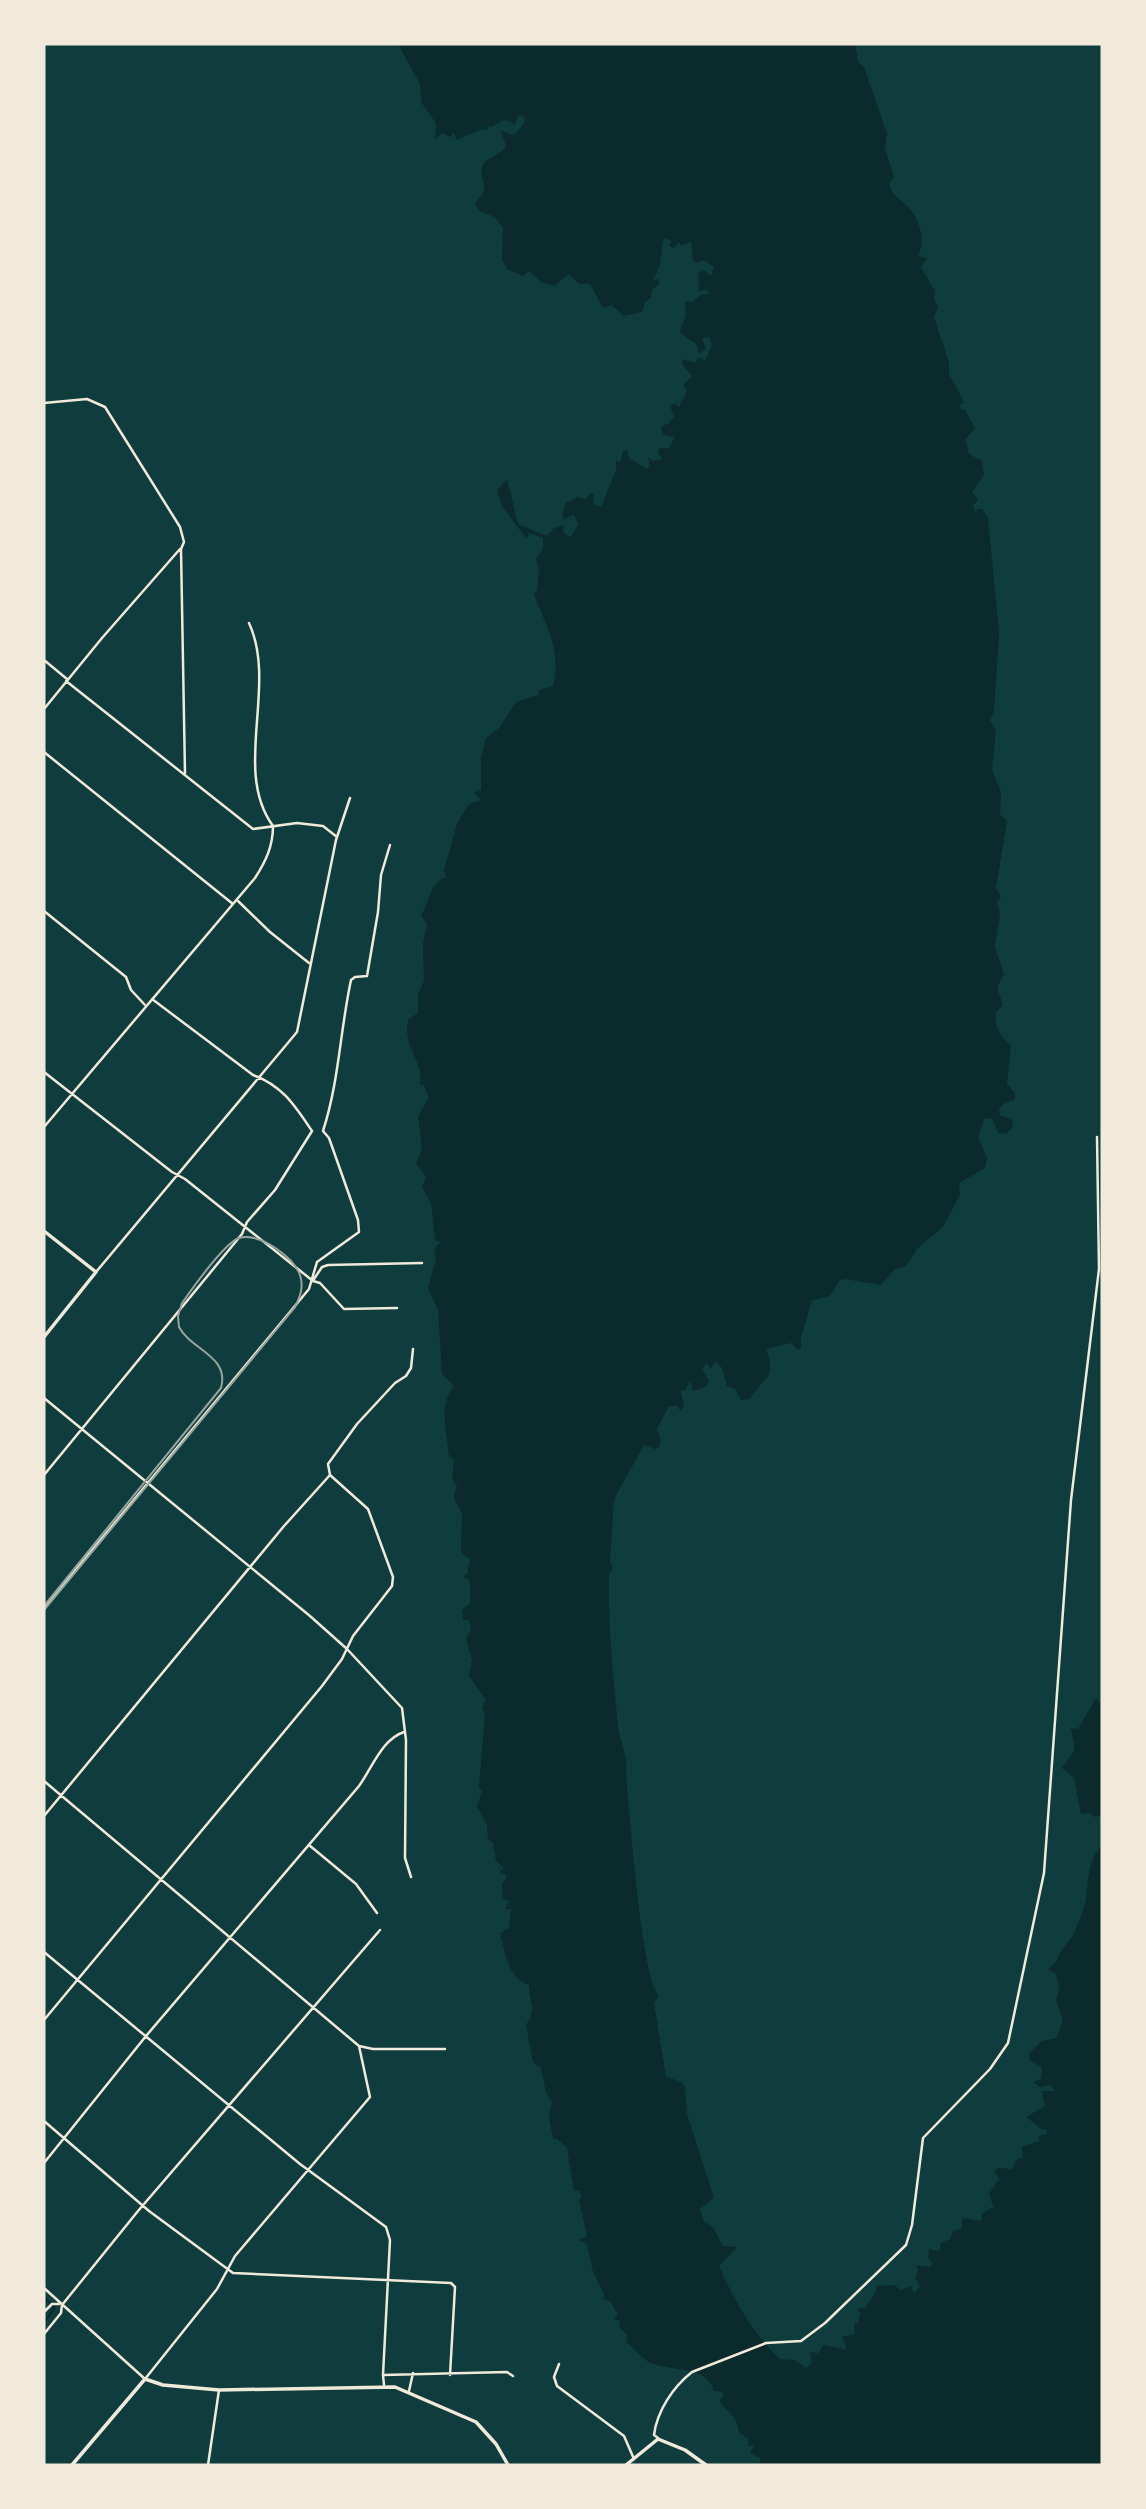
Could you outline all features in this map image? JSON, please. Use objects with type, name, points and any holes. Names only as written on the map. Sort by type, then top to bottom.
[{"type":"main road","points":[[44,1231],[96,1272],[44,1337]]},
{"type":"main road","points":[[72,2465],[145,2379],[163,2385],[219,2390],[384,2385],[409,2391],[476,2423],[496,2444],[508,2465]]},
{"type":"main road","points":[[626,2465],[658,2439],[685,2450],[706,2465]]},
{"type":"street","points":[[44,403],[92,400],[112,415],[177,518],[184,542],[181,549],[44,709]]},
{"type":"street","points":[[181,549],[185,773]]},
{"type":"street","points":[[44,1127],[237,900],[264,864],[273,841],[273,826],[265,816],[256,774],[261,678],[258,642],[249,623]]},
{"type":"street","points":[[44,660],[253,829],[297,823],[323,826],[337,837]]},
{"type":"street","points":[[44,752],[233,904]]},
{"type":"street","points":[[96,1272],[298,1032],[309,963],[337,837],[350,798]]},
{"type":"street","points":[[323,1131],[340,1062],[340,1031],[351,980],[355,976],[367,976],[378,912],[381,875],[390,845]]},
{"type":"street","points":[[237,900],[270,932],[309,963]]},
{"type":"street","points":[[44,911],[126,977],[131,990],[145,1005]]},
{"type":"street","points":[[152,999],[259,1077],[286,1093],[312,1131]]},
{"type":"street","points":[[44,1072],[313,1282],[320,1283],[340,1306],[351,1311],[397,1308]]},
{"type":"street","points":[[312,1131],[323,1131],[329,1138],[358,1220],[359,1232],[330,1250],[317,1262],[313,1282]]},
{"type":"street","points":[[44,1475],[173,1321],[275,1190],[312,1131]]},
{"type":"street","points":[[658,2439],[654,2435],[655,2426],[666,2402],[692,2372],[766,2343],[801,2341],[825,2323],[906,2245],[910,2239],[923,2138],[990,2069],[1008,2043],[1044,1873],[1071,1500],[1099,1269],[1097,1137]]},
{"type":"street","points":[[44,1608],[313,1282],[318,1271],[328,1265],[422,1263]]},
{"type":"street","points":[[44,2020],[322,1686],[353,1636],[392,1586],[393,1577],[368,1509],[330,1475],[328,1464],[357,1424],[395,1383],[406,1376],[411,1368],[413,1349]]},
{"type":"street","points":[[44,1398],[148,1481],[347,1649],[402,1707],[405,1731],[405,1858],[411,1877]]},
{"type":"street","points":[[44,1816],[330,1475]]},
{"type":"street","points":[[44,2163],[146,2036],[359,1786],[378,1754],[397,1734],[405,1731]]},
{"type":"street","points":[[44,1781],[359,2046],[373,2049],[445,2049]]},
{"type":"street","points":[[309,1845],[348,1877],[377,1913]]},
{"type":"street","points":[[44,2334],[61,2313],[62,2305],[143,2206],[380,1930]]},
{"type":"street","points":[[44,1952],[308,2169],[386,2227],[390,2240],[384,2385]]},
{"type":"street","points":[[44,2288],[145,2379],[217,2289],[226,2270],[370,2097],[359,2046]]},
{"type":"street","points":[[44,2121],[143,2206],[226,2270],[239,2274],[448,2282],[454,2285],[450,2375]]},
{"type":"street","points":[[44,2312],[51,2304],[62,2305]]},
{"type":"street","points":[[559,2364],[554,2377],[557,2386],[624,2436],[634,2459]]},
{"type":"street","points":[[383,2375],[507,2372],[513,2376]]},
{"type":"street","points":[[409,2391],[413,2373]]},
{"type":"street","points":[[208,2465],[219,2390]]},
{"type":"water","points":[[398,44],[855,44],[858,62],[864,67],[887,134],[885,148],[894,177],[889,183],[891,189],[910,209],[920,228],[922,240],[918,255],[927,259],[921,267],[935,291],[934,298],[938,307],[934,317],[949,362],[949,374],[964,402],[959,405],[975,428],[965,440],[969,454],[982,461],[984,475],[972,492],[978,499],[973,506],[976,514],[977,509],[982,509],[988,518],[999,633],[994,711],[990,720],[996,731],[992,770],[1001,792],[1000,815],[1007,821],[996,888],[1001,897],[997,902],[1000,914],[995,947],[1004,974],[997,987],[1003,1006],[996,1012],[996,1022],[1011,1045],[1007,1084],[1015,1093],[1015,1099],[1002,1105],[999,1110],[1000,1115],[1012,1120],[1013,1127],[1006,1134],[998,1133],[992,1118],[984,1119],[978,1137],[987,1158],[985,1168],[959,1183],[960,1195],[943,1227],[918,1248],[906,1266],[895,1269],[881,1285],[845,1279],[839,1281],[830,1296],[812,1300],[801,1338],[801,1349],[798,1350],[791,1343],[766,1349],[770,1372],[750,1399],[741,1400],[735,1389],[727,1386],[722,1368],[715,1361],[711,1369],[706,1363],[702,1369],[709,1381],[706,1387],[693,1391],[690,1380],[685,1391],[681,1390],[684,1407],[680,1410],[677,1406],[669,1406],[657,1429],[660,1446],[655,1449],[644,1445],[614,1499],[610,1561],[613,1569],[609,1574],[613,1669],[618,1726],[626,1762],[637,1893],[647,1960],[653,1984],[659,1995],[654,2003],[666,2077],[682,2082],[685,2087],[687,2114],[714,2198],[700,2209],[704,2222],[713,2227],[723,2246],[737,2247],[719,2266],[746,2317],[780,2359],[794,2360],[806,2368],[812,2363],[810,2352],[819,2353],[823,2345],[847,2350],[842,2337],[855,2334],[854,2324],[858,2323],[860,2313],[857,2309],[865,2308],[876,2291],[876,2286],[895,2285],[900,2290],[911,2286],[914,2293],[920,2286],[915,2278],[918,2270],[916,2265],[930,2267],[933,2263],[928,2258],[929,2249],[939,2251],[941,2243],[950,2239],[953,2231],[962,2228],[962,2218],[981,2221],[982,2214],[990,2208],[994,2209],[989,2194],[999,2179],[994,2171],[999,2168],[1012,2169],[1016,2160],[1023,2157],[1022,2147],[1039,2141],[1039,2136],[1047,2134],[1046,2129],[1043,2130],[1026,2117],[1045,2106],[1042,2091],[1055,2091],[1051,2085],[1040,2087],[1033,2082],[1041,2079],[1042,2068],[1029,2060],[1029,2053],[1042,2041],[1056,2038],[1063,2021],[1056,2000],[1059,1988],[1056,1974],[1048,1969],[1055,1964],[1073,1936],[1084,1909],[1089,1871],[1102,1846],[1102,2465],[761,2465],[760,2458],[750,2453],[754,2446],[748,2446],[748,2438],[739,2433],[734,2418],[719,2400],[724,2396],[721,2391],[714,2391],[709,2382],[693,2372],[653,2364],[626,2342],[627,2335],[619,2327],[620,2322],[614,2318],[618,2315],[610,2301],[603,2299],[604,2294],[593,2272],[587,2244],[578,2240],[587,2236],[579,2200],[582,2198],[579,2190],[574,2191],[567,2148],[557,2139],[553,2139],[549,2117],[552,2102],[546,2093],[541,2068],[533,2062],[526,2025],[532,2014],[529,1985],[517,1978],[513,1972],[500,1933],[509,1928],[511,1909],[505,1909],[509,1901],[503,1899],[502,1884],[507,1877],[501,1874],[500,1870],[504,1868],[496,1861],[493,1843],[488,1839],[487,1825],[477,1806],[482,1791],[479,1787],[485,1715],[482,1709],[486,1700],[469,1676],[472,1660],[466,1639],[471,1630],[469,1620],[463,1620],[462,1610],[470,1603],[470,1581],[463,1576],[467,1574],[470,1559],[463,1555],[461,1550],[462,1514],[455,1498],[457,1486],[452,1478],[454,1460],[449,1457],[445,1419],[446,1401],[454,1386],[442,1374],[438,1310],[428,1288],[436,1259],[434,1250],[440,1242],[435,1240],[431,1203],[422,1187],[426,1177],[416,1164],[422,1149],[418,1116],[429,1098],[424,1085],[420,1084],[419,1069],[407,1030],[408,1020],[418,1013],[418,994],[424,981],[423,944],[427,925],[421,915],[433,888],[446,877],[444,870],[457,824],[469,804],[481,800],[474,793],[481,790],[481,757],[486,738],[500,727],[516,702],[538,695],[539,690],[553,686],[556,661],[554,649],[534,594],[537,591],[539,567],[536,559],[543,548],[543,538],[529,533],[526,538],[502,506],[497,490],[507,479],[518,524],[547,536],[554,528],[564,525],[563,533],[571,537],[578,525],[574,515],[564,519],[562,515],[566,503],[578,497],[585,499],[591,493],[594,494],[593,504],[601,507],[616,470],[616,460],[620,462],[623,451],[627,450],[630,459],[647,469],[650,466],[648,457],[653,461],[662,459],[659,448],[669,448],[675,437],[663,435],[661,426],[668,424],[674,416],[670,406],[675,403],[679,407],[687,391],[683,385],[692,376],[682,364],[683,359],[695,363],[699,357],[705,360],[712,346],[709,337],[702,338],[706,348],[699,354],[696,344],[681,334],[686,316],[685,301],[692,302],[703,294],[710,294],[706,289],[699,292],[698,274],[703,270],[711,276],[714,267],[704,260],[696,263],[693,260],[691,242],[681,246],[679,242],[674,248],[669,246],[671,241],[667,238],[663,240],[660,265],[653,280],[659,279],[659,284],[652,290],[651,298],[645,302],[642,312],[623,316],[612,305],[603,308],[590,284],[579,284],[569,274],[554,286],[541,282],[529,271],[523,276],[507,269],[502,260],[503,228],[495,217],[479,211],[475,204],[484,191],[483,164],[506,146],[501,131],[514,135],[525,122],[524,117],[518,115],[515,125],[503,121],[492,127],[489,125],[488,130],[482,129],[457,140],[454,133],[450,137],[442,133],[435,140],[436,123],[421,102],[420,84]]},
{"type":"water","points":[[1096,1698],[1102,1705],[1102,1815],[1095,1817],[1089,1813],[1081,1814],[1074,1778],[1062,1768],[1074,1749],[1071,1728],[1078,1729]]},
{"type":"waterway","points":[[44,2297],[50,2303]]},
{"type":"waterway","points":[[44,2322],[55,2308],[53,2306]]},
{"type":"tram line","points":[[44,1606],[221,1388],[220,1368],[179,1327],[178,1316],[182,1303],[209,1267],[233,1242],[247,1237],[266,1242],[291,1261],[300,1275],[301,1292],[295,1307],[44,1610]]}]
